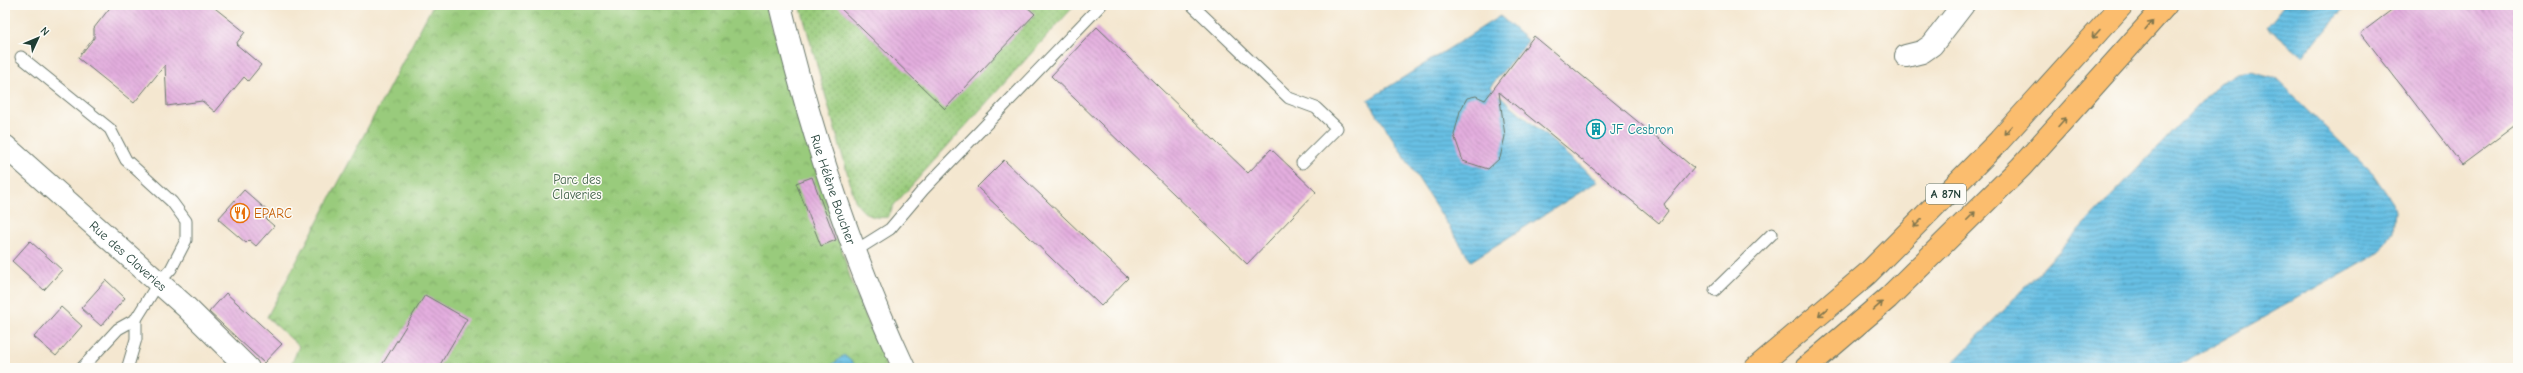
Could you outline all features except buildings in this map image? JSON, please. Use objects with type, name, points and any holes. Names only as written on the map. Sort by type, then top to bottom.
[{"type":"highway","name":"A 87N","points":[[1756,368],[1867,274],[1999,141],[2122,5]]},
{"type":"highway","name":"A 87N","points":[[1806,368],[1888,298],[2021,167],[2166,5]]},
{"type":"street","name":"Rue Hélène Boucher","points":[[780,5],[805,105],[855,251],[877,310],[904,368]]},
{"type":"street","points":[[1906,56],[1922,52],[1932,45],[1963,5]]},
{"type":"street","name":"Rue des Claveries","points":[[5,146],[159,282],[248,368]]},
{"type":"lane","points":[[855,251],[890,228],[923,190],[1101,5]]},
{"type":"lane","points":[[1192,5],[1289,98],[1316,108],[1337,128],[1302,163]]},
{"type":"lane","points":[[21,57],[110,129],[126,160],[172,202],[186,221],[186,240],[171,269],[159,282],[136,319],[118,329],[82,368]]},
{"type":"lane","points":[[1715,290],[1772,234]]},
{"type":"lane","points":[[128,366],[136,339],[136,319]]},
{"type":"green space","name":"Parc des Claveries","points":[[433,5],[766,5],[851,280],[887,368],[290,368],[299,346],[267,317]]},
{"type":"green space","points":[[800,5],[1075,5],[894,205],[888,217],[877,217],[864,212],[855,200]]},
{"type":"water","points":[[2285,5],[2346,5],[2303,57],[2267,27]]},
{"type":"water","points":[[1500,16],[1528,41],[1490,87],[1598,181],[1471,261],[1368,100]]},
{"type":"water","points":[[2251,72],[2276,79],[2373,174],[2393,203],[2395,210],[2393,232],[2380,252],[2173,368],[1948,368],[2219,83],[2237,74]]},
{"type":"water","points":[[844,355],[859,368],[828,368]]},
{"type":"place","name":"JF Cesbron","points":[[1596,129]]},
{"type":"place","name":"EPARC","points":[[240,213]]}]
